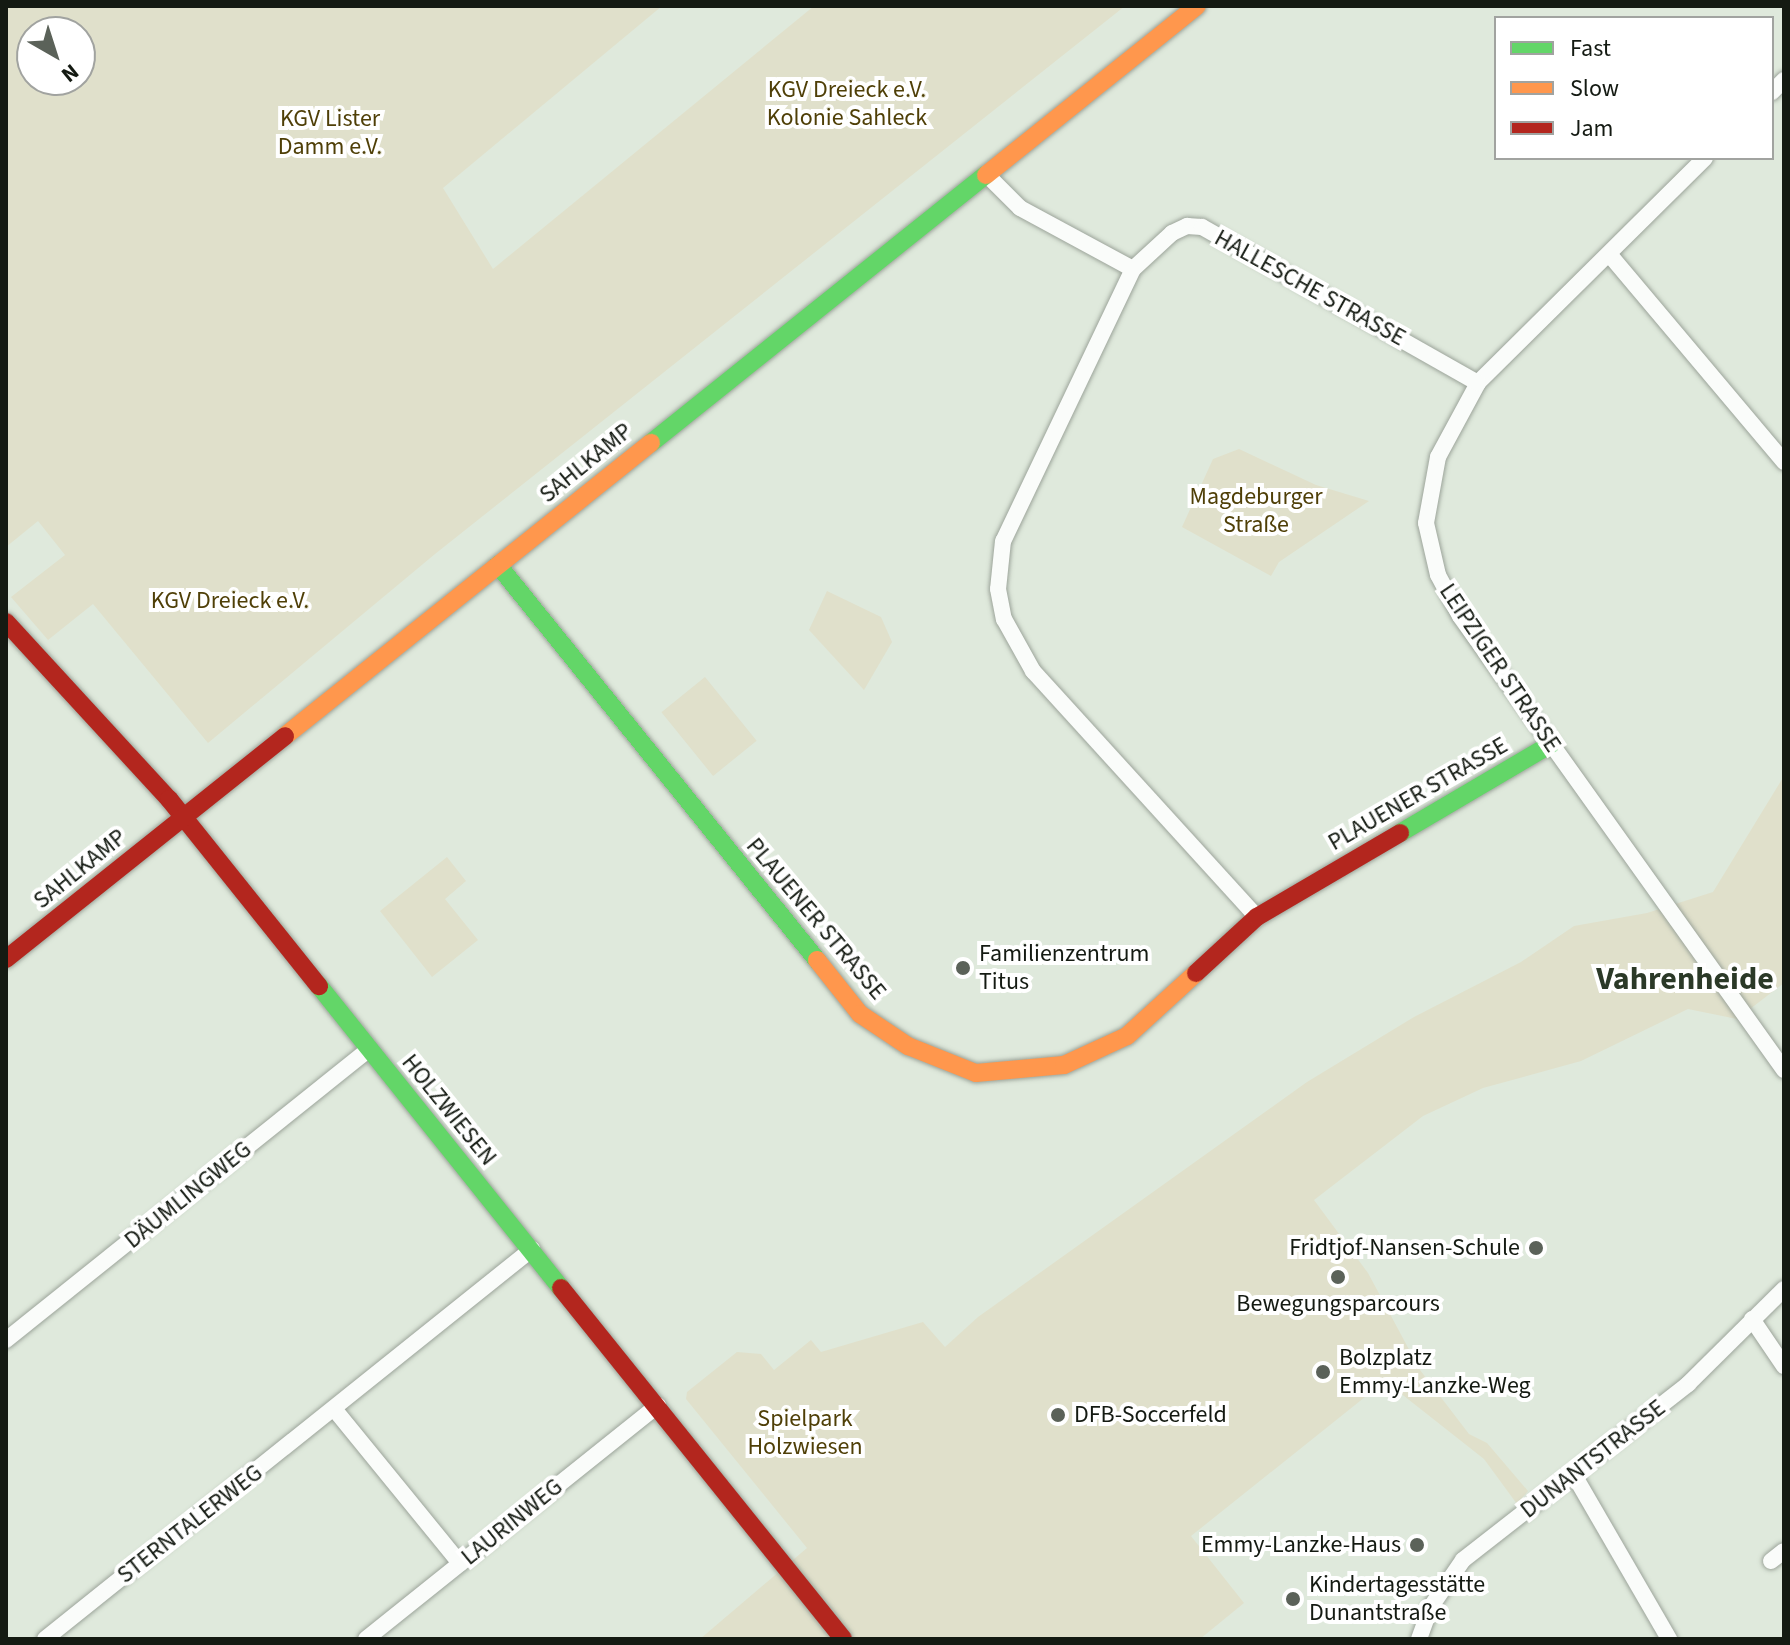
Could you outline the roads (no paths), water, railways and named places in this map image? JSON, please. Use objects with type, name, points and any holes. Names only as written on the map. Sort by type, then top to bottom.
[{"type":"street","name":"SAHLKAMP","points":[[6,959],[1197,6]]},
{"type":"street","name":"LEIPZIGER STRASSE","points":[[1703,160],[1478,383],[1451,427],[1432,480],[1426,523],[1430,553],[1460,616],[1784,1070]]},
{"type":"street","points":[[986,174],[1020,208],[1133,269],[1003,541],[998,589],[1004,619],[1033,671],[1257,917]]},
{"type":"street","name":"HALLESCHE STRASSE","points":[[1133,269],[1172,233],[1187,226],[1202,227],[1478,383]]},
{"type":"street","points":[[1609,254],[1784,462]]},
{"type":"street","name":"PLAUENER STRASSE","points":[[498,565],[860,1014],[908,1046],[976,1073],[1064,1065],[1127,1036],[1257,917],[1551,744]]},
{"type":"street","name":"HOLZWIESEN","points":[[6,623],[93,711],[183,817],[843,1639]]},
{"type":"street","name":"DÄUMLINGWEG","points":[[6,1340],[369,1049]]},
{"type":"street","name":"STERNTALERWEG","points":[[45,1639],[335,1410],[532,1249]]},
{"type":"street","name":"DUNANTSTRASSE","points":[[1419,1639],[1430,1608],[1463,1560],[1574,1475],[1732,1345],[1752,1319],[1784,1289]]},
{"type":"street","points":[[1752,1319],[1784,1366]]},
{"type":"street","name":"LAURINWEG","points":[[366,1639],[658,1405]]},
{"type":"street","points":[[335,1410],[460,1563]]},
{"type":"street","points":[[1574,1475],[1669,1639]]},
{"type":"place","name":"Familienzentrum Titus","points":[[963,968]]},
{"type":"place","name":"Fridtjof-Nansen-Schule","points":[[1536,1248]]},
{"type":"place","name":"Bewegungsparcours","points":[[1338,1277]]},
{"type":"place","name":"Bolzplatz Emmy-Lanzke-Weg","points":[[1323,1372]]},
{"type":"place","name":"DFB-Soccerfeld","points":[[1058,1415]]},
{"type":"place","name":"Emmy-Lanzke-Haus","points":[[1417,1545]]},
{"type":"place","name":"Kindertagesstätte Dunantstraße","points":[[1293,1599]]},
{"type":"district","name":"Vahrenheide","points":[[1685,979]]},
{"type":"park label","name":"KGV Dreieck e.V. Kolonie Sahleck","points":[[847,104]]},
{"type":"park label","name":"KGV Lister Damm e.V.","points":[[330,133]]},
{"type":"park label","name":"Magdeburger Straße","points":[[1256,511]]},
{"type":"park label","name":"KGV Dreieck e.V.","points":[[230,601]]},
{"type":"park label","name":"Spielpark Holzwiesen","points":[[805,1433]]}]
